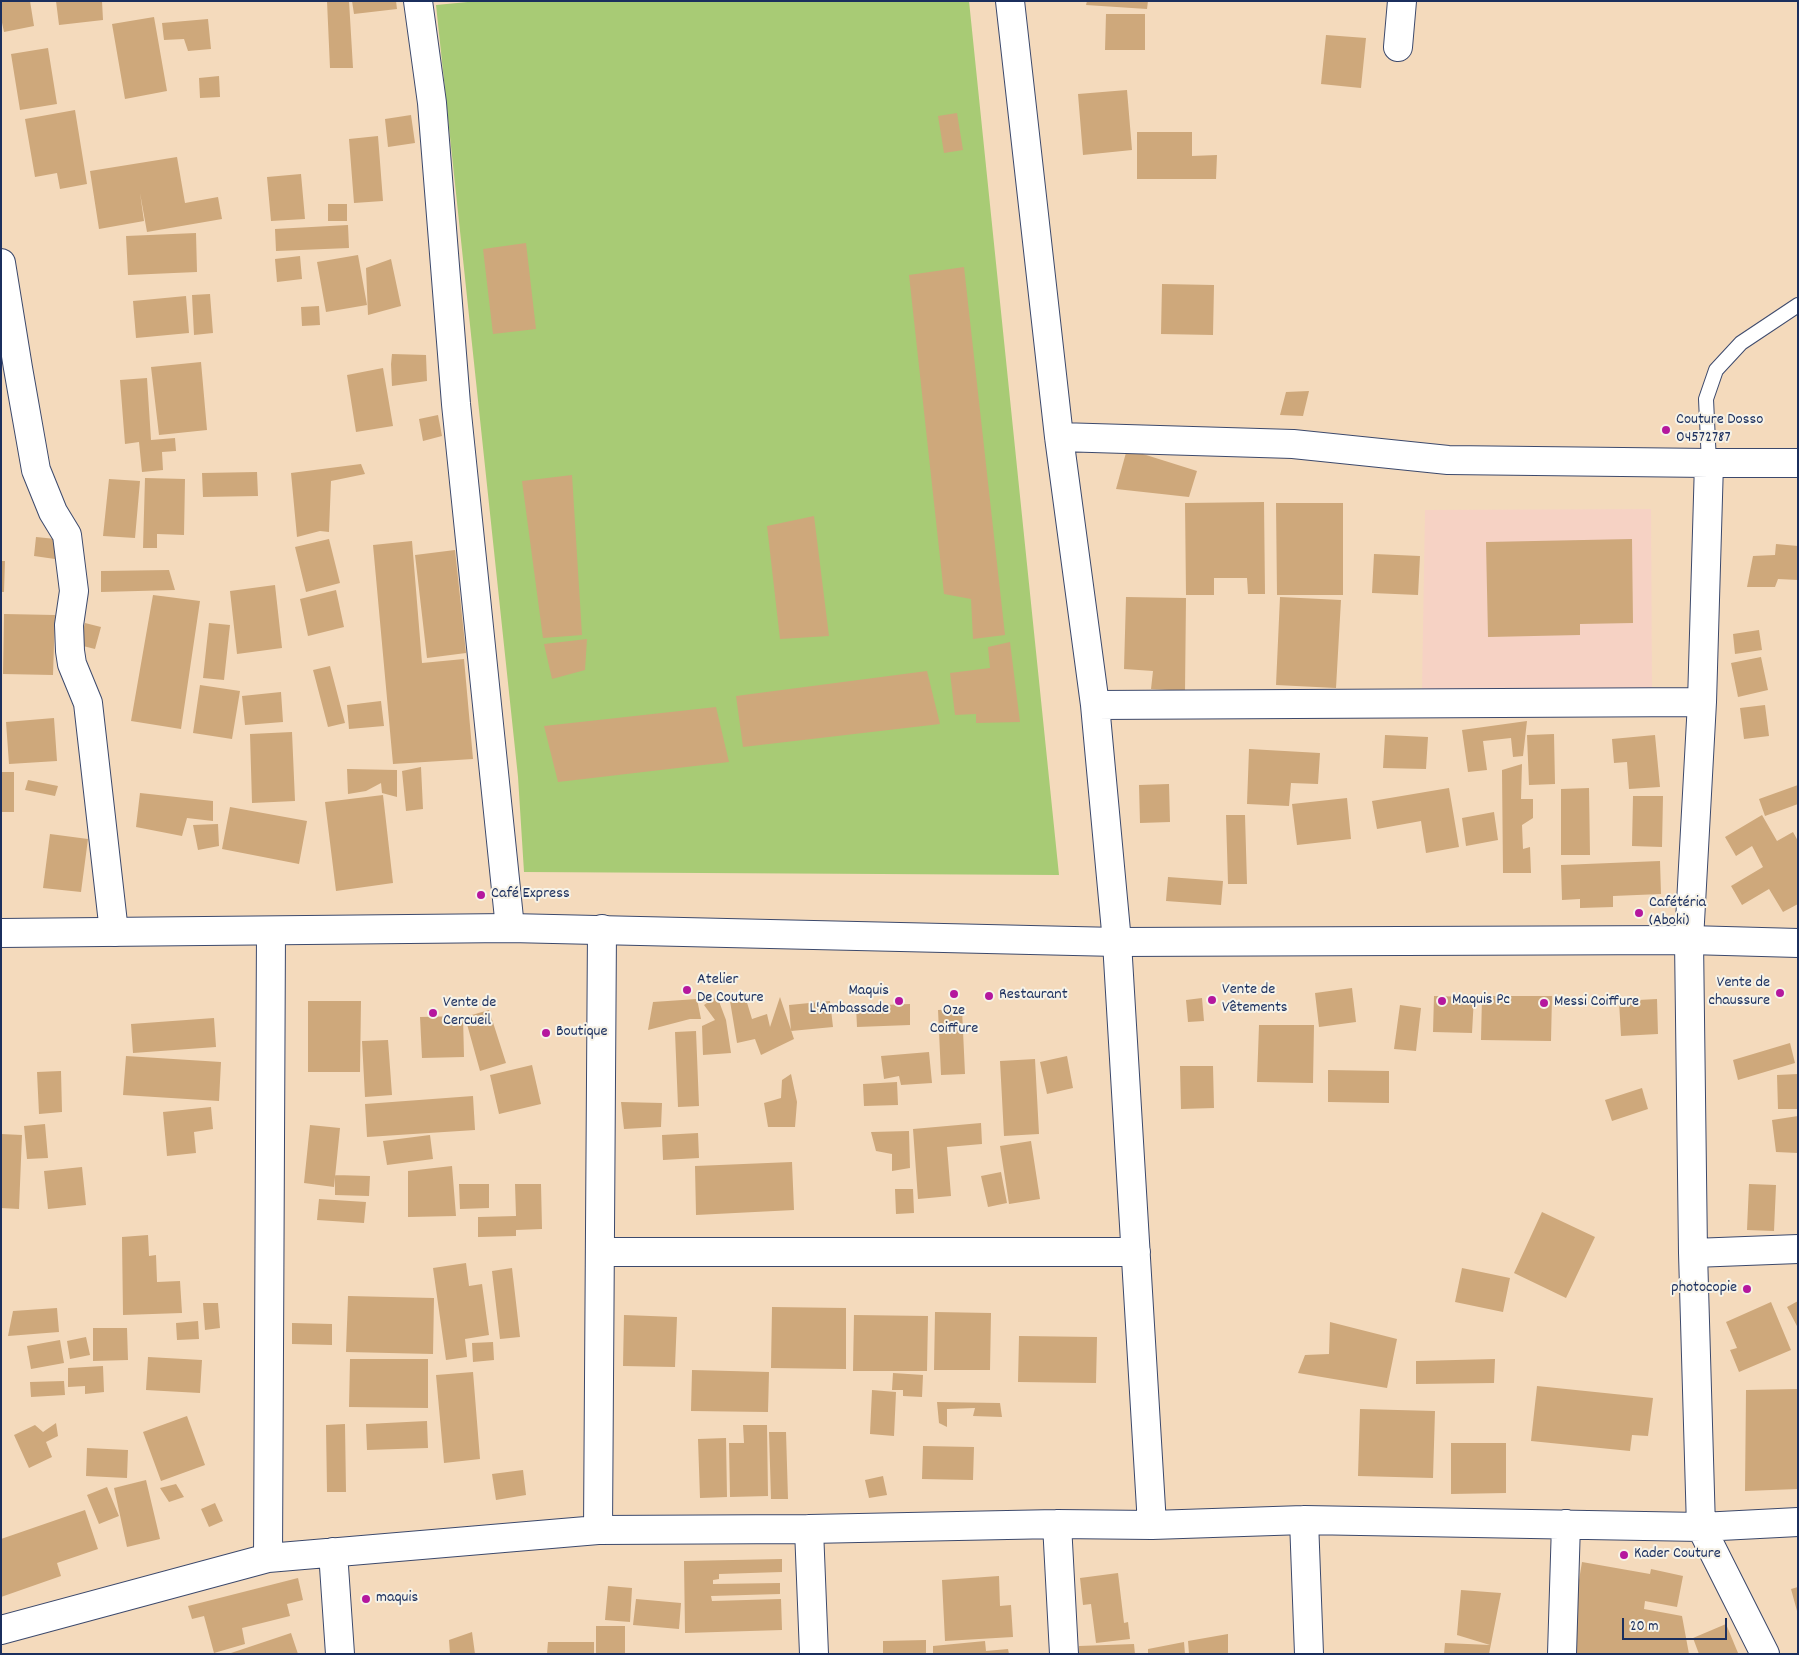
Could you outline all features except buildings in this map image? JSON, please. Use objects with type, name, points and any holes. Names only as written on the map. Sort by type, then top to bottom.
[{"type":"street","points":[[418,1],[432,103],[456,404],[510,928]]},
{"type":"street","points":[[1010,1],[1059,437],[1095,705],[1117,942],[1152,1525]]},
{"type":"street","points":[[1398,47],[1402,1]]},
{"type":"street","points":[[1,263],[36,470],[53,512],[66,535],[74,591],[69,625],[70,651],[72,664],[88,703],[114,932]]},
{"type":"street","points":[[1059,437],[1293,444],[1448,460],[1798,463]]},
{"type":"street","points":[[1709,463],[1702,702],[1689,940],[1693,1253],[1701,1527],[1765,1654]]},
{"type":"street","points":[[1095,705],[1702,702]]},
{"type":"street","points":[[1,933],[510,928],[1117,942],[1689,940],[1798,943]]},
{"type":"street","points":[[598,1530],[602,930]]},
{"type":"street","points":[[268,1558],[271,931]]},
{"type":"street","points":[[1693,1253],[1798,1249]]},
{"type":"street","points":[[600,1252],[1136,1252]]},
{"type":"street","points":[[1,1630],[268,1558],[598,1530],[809,1529],[1057,1524],[1152,1525],[1304,1520],[1701,1527],[1798,1522]]},
{"type":"street","points":[[1304,1520],[1310,1654]]},
{"type":"street","points":[[1057,1524],[1064,1654]]},
{"type":"street","points":[[1562,1654],[1566,1524]]},
{"type":"street","points":[[809,1529],[814,1654]]},
{"type":"street","points":[[333,1552],[340,1654]]},
{"type":"lane","points":[[1709,463],[1706,399],[1716,370],[1742,343],[1798,305]]},
{"type":"shaded area","points":[[1651,509],[1652,691],[1422,689],[1425,510]]},
{"type":"green space","points":[[478,1],[969,1],[1059,875],[524,872],[518,777],[436,5]]},
{"type":"place","name":"Couture Dosso 04572787","points":[[1666,430]]},
{"type":"place","name":"Café Express","points":[[481,895]]},
{"type":"place","name":"Cafétéria (Aboki)","points":[[1639,913]]},
{"type":"place","name":"Atelier De Couture","points":[[687,990]]},
{"type":"place","name":"Vente de chaussure","points":[[1780,993]]},
{"type":"place","name":"Oze Coiffure","points":[[954,994]]},
{"type":"place","name":"Restaurant","points":[[989,996]]},
{"type":"place","name":"Vente de Vêtements","points":[[1212,1000]]},
{"type":"place","name":"Maquis L'Ambassade","points":[[899,1001]]},
{"type":"place","name":"Maquis Pc","points":[[1442,1001]]},
{"type":"place","name":"Messi Coiffure","points":[[1544,1003]]},
{"type":"place","name":"Vente de Cercueil","points":[[433,1013]]},
{"type":"place","name":"Boutique","points":[[546,1033]]},
{"type":"place","name":"photocopie","points":[[1747,1289]]},
{"type":"place","name":"Kader Couture","points":[[1624,1555]]},
{"type":"place","name":"maquis","points":[[366,1599]]}]
